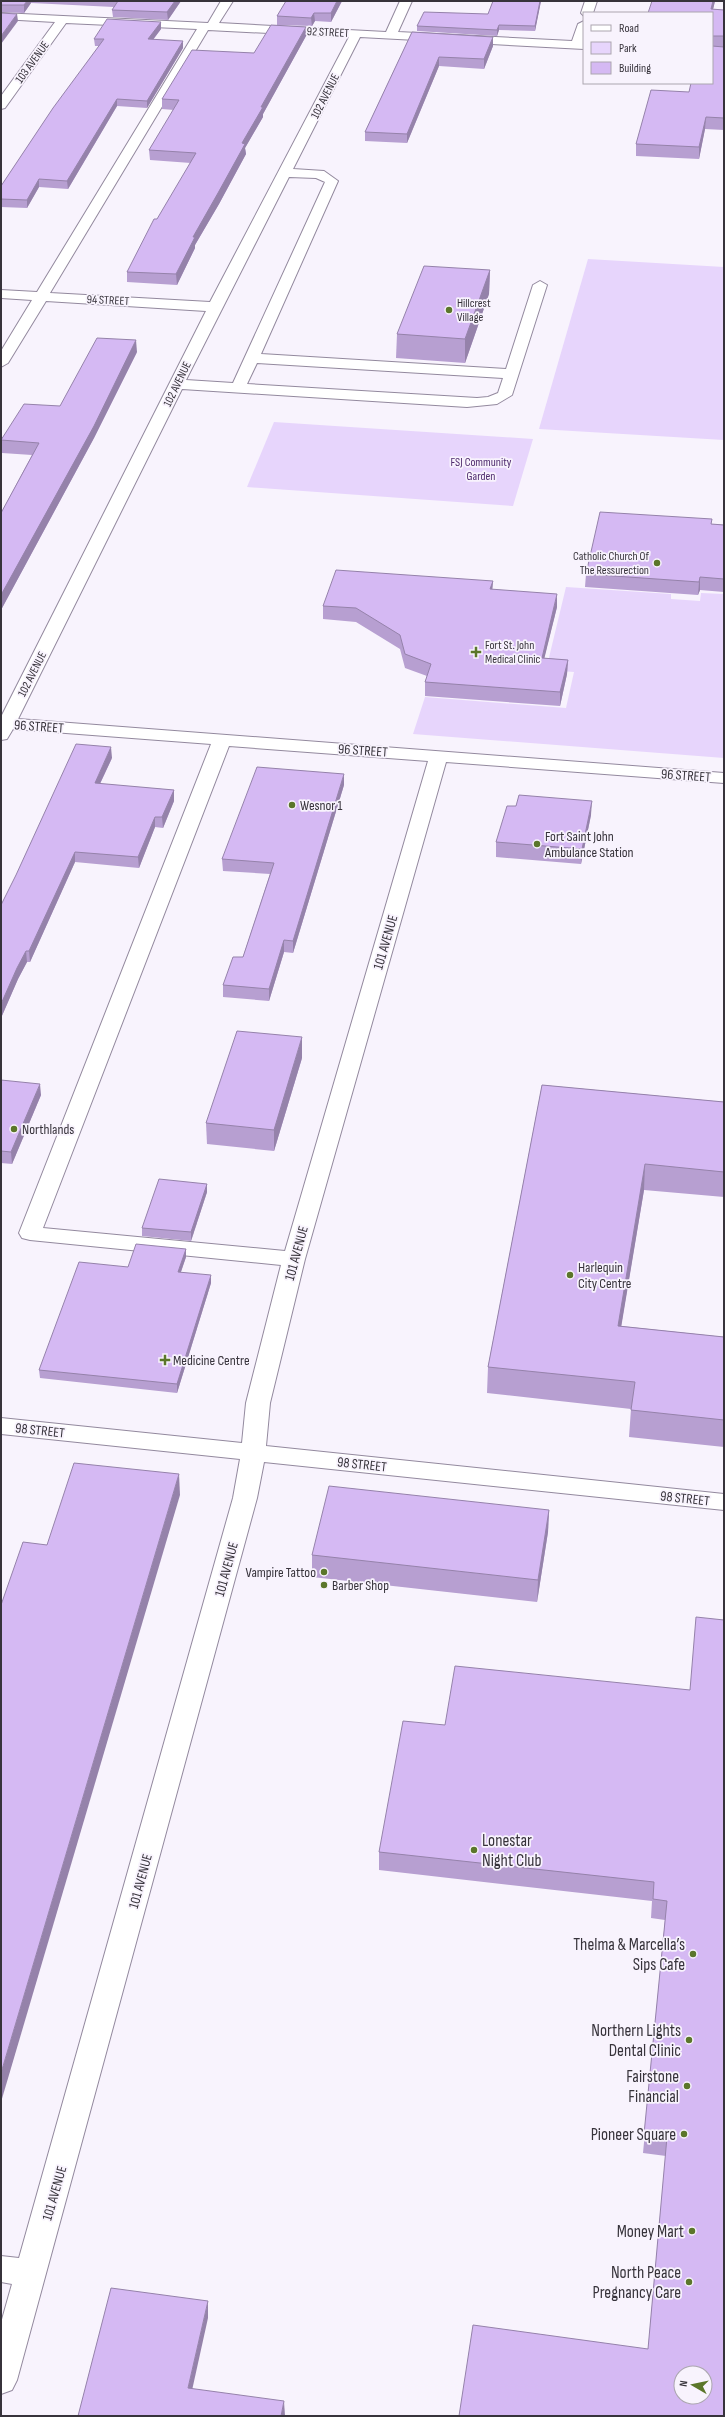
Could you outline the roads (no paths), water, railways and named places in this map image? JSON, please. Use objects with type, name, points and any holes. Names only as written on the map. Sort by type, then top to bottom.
[{"type":"street","points":[[1,363],[208,26],[227,1]]},
{"type":"street","points":[[390,36],[406,1]]},
{"type":"street","points":[[587,12],[591,1]]},
{"type":"street","points":[[35,18],[43,7]]},
{"type":"street","name":"92 STREET","points":[[1,16],[581,45]]},
{"type":"street","name":"103 AVENUE","points":[[1,105],[63,20]]},
{"type":"street","points":[[581,45],[583,31]]},
{"type":"street","name":"102 AVENUE","points":[[3,727],[215,307],[356,34]]},
{"type":"street","points":[[238,388],[332,181],[319,174],[286,172]]},
{"type":"street","points":[[177,384],[483,403],[498,400],[505,395],[513,374],[540,285]]},
{"type":"street","name":"94 STREET","points":[[1,294],[215,307]]},
{"type":"street","points":[[252,358],[513,374]]},
{"type":"street","name":"96 STREET","points":[[3,727],[222,740],[724,778]]},
{"type":"street","points":[[222,740],[30,1233],[294,1259]]},
{"type":"street","name":"101 AVENUE","points":[[1,2380],[246,1498],[253,1453],[258,1403],[294,1259],[439,756]]},
{"type":"street","name":"98 STREET","points":[[1,1426],[724,1502]]},
{"type":"street","points":[[1,2268],[31,2273]]},
{"type":"place","name":"Hillcrest Village","points":[[449,310]]},
{"type":"place","name":"Catholic Church Of The Ressurection","points":[[657,563]]},
{"type":"place","name":"Fort St. John Medical Clinic","points":[[476,652]]},
{"type":"place","name":"Wesnor 1","points":[[292,805]]},
{"type":"place","name":"Fort Saint John Ambulance Station","points":[[537,844]]},
{"type":"place","name":"Northlands","points":[[14,1129]]},
{"type":"place","name":"Harlequin City Centre","points":[[570,1275]]},
{"type":"place","name":"Medicine Centre","points":[[165,1360]]},
{"type":"place","name":"Vampire Tattoo","points":[[324,1572]]},
{"type":"place","name":"Barber Shop","points":[[324,1585]]},
{"type":"place","name":"Lonestar Night Club","points":[[474,1850]]},
{"type":"place","name":"Thelma & Marcella’s Sips Cafe","points":[[693,1954]]},
{"type":"place","name":"Northern Lights Dental Clinic","points":[[689,2040]]},
{"type":"place","name":"Fairstone Financial","points":[[687,2086]]},
{"type":"place","name":"Pioneer Square","points":[[684,2134]]},
{"type":"place","name":"Money Mart","points":[[692,2231]]},
{"type":"place","name":"North Peace Pregnancy Care","points":[[689,2282]]},
{"type":"park label","name":"FSJ Community Garden","points":[[481,469]]}]
